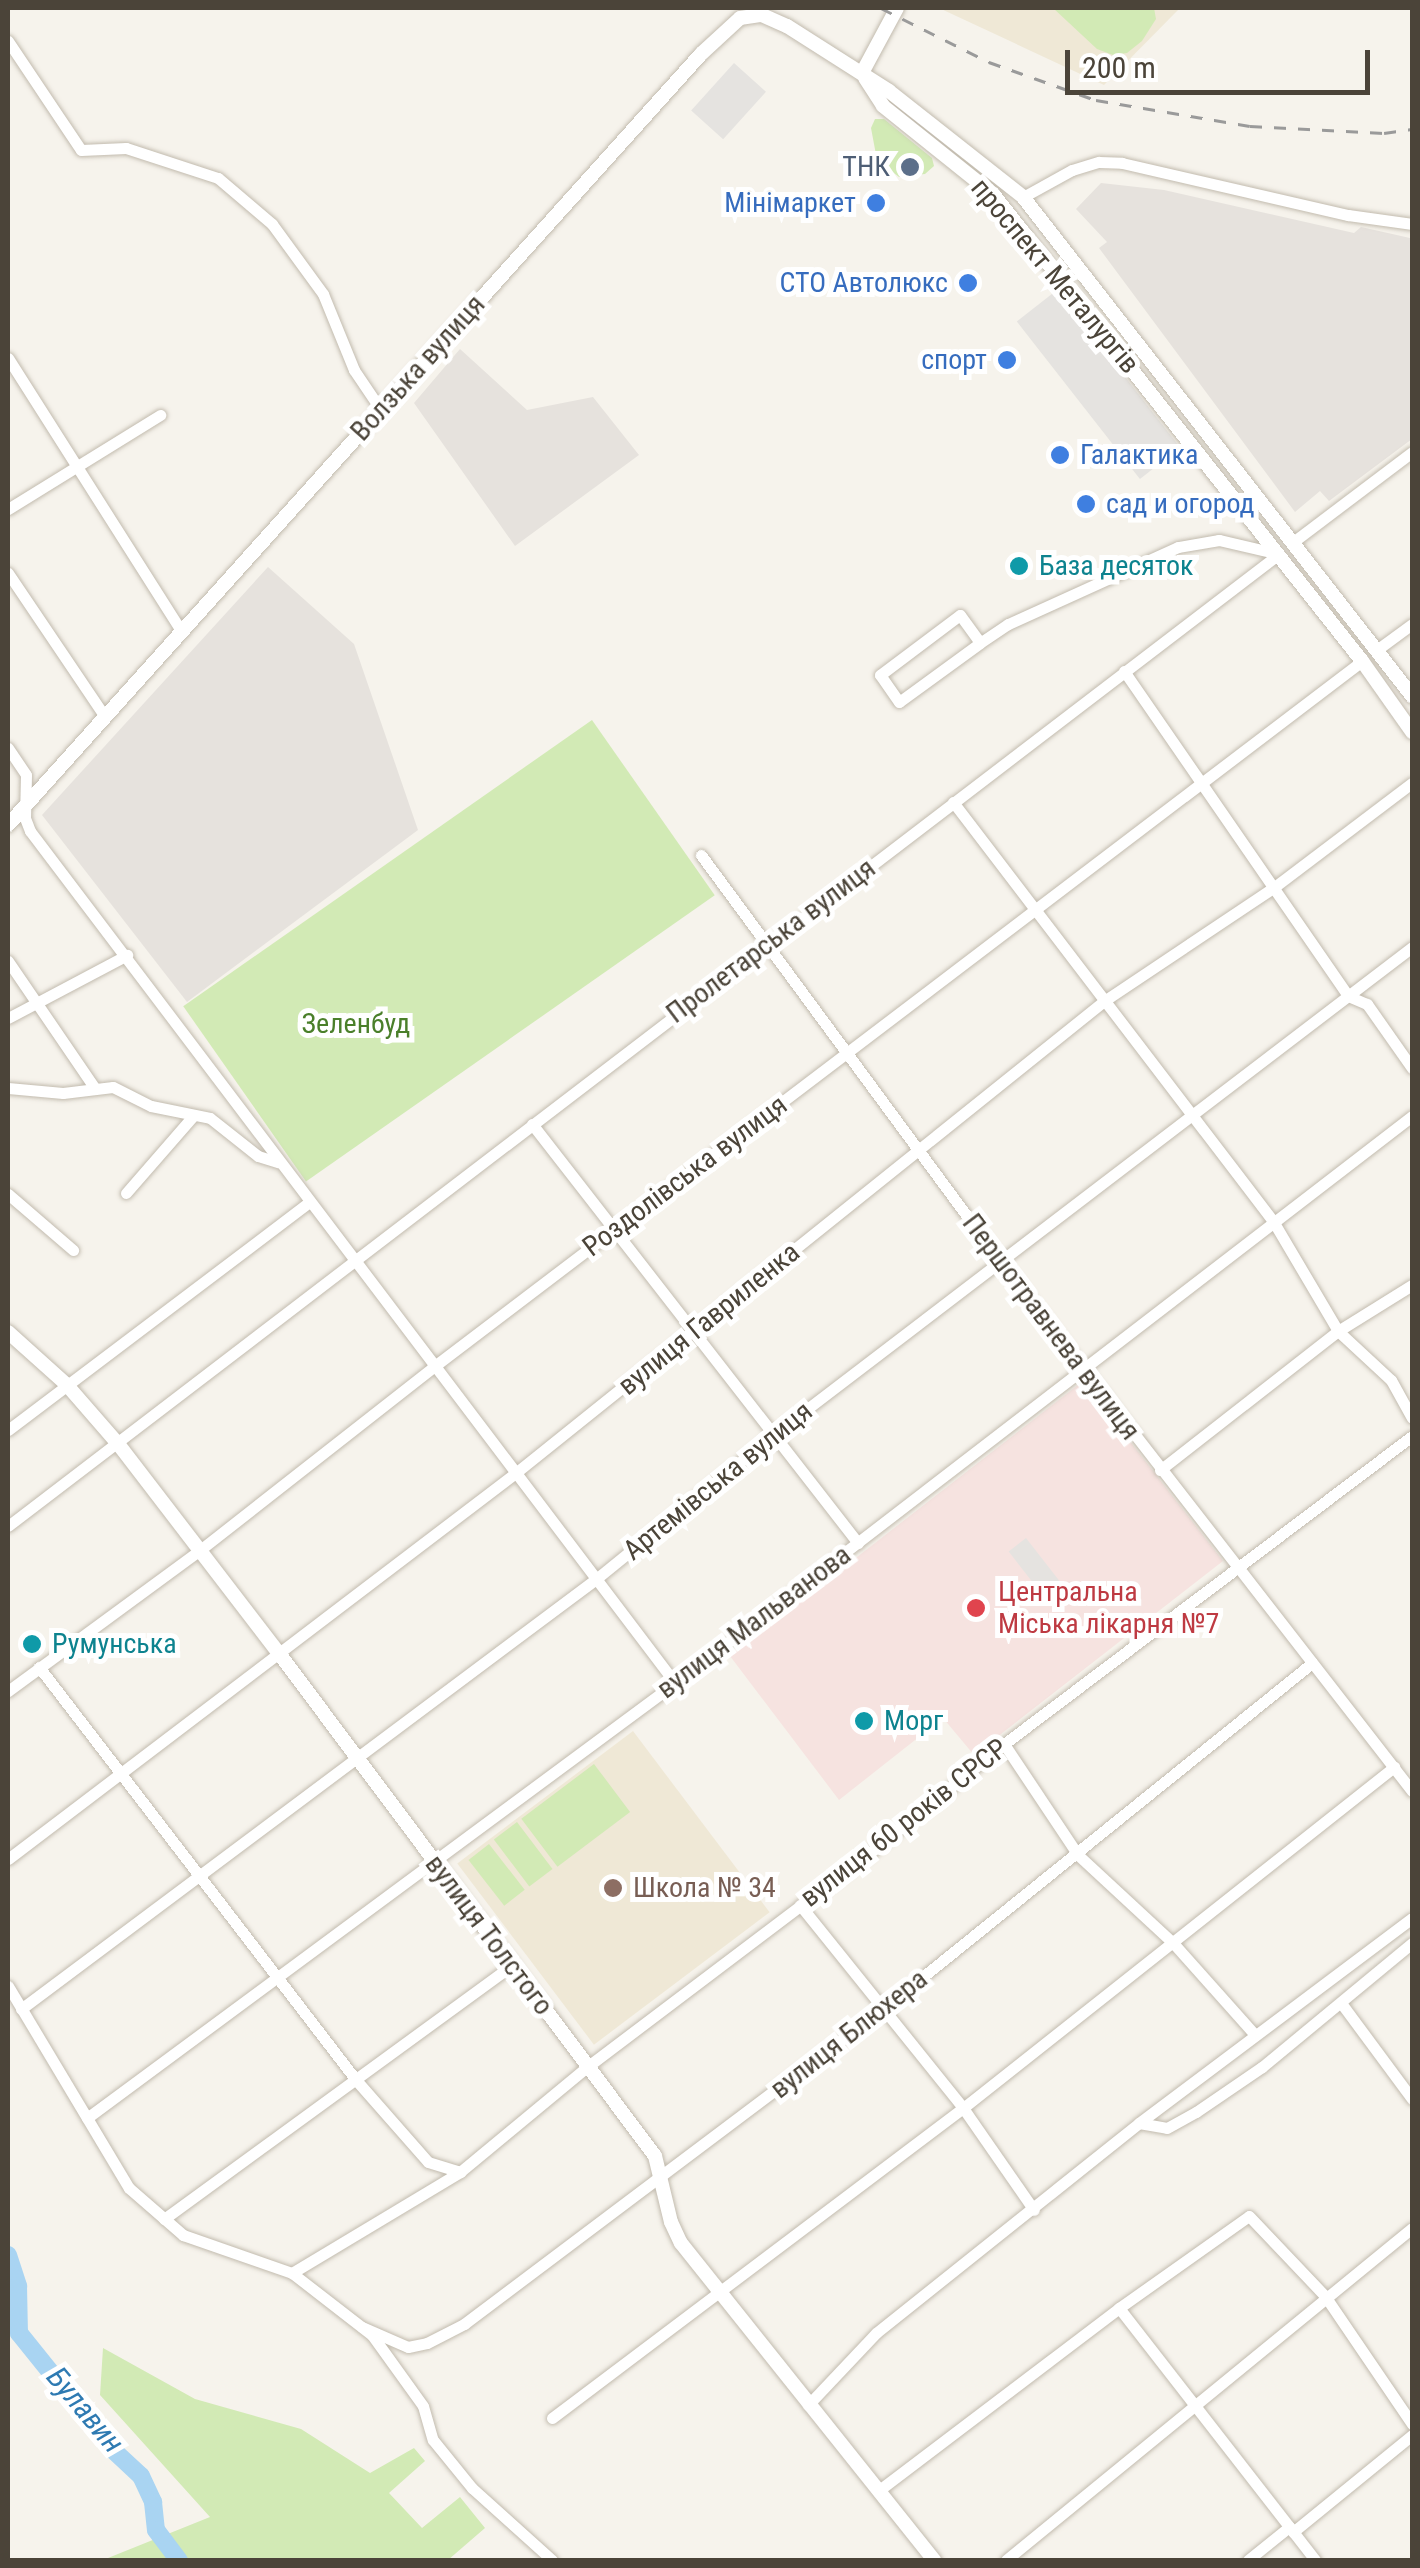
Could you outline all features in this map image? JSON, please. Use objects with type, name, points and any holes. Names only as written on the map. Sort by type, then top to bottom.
[{"type":"street","points":[[862,73],[897,8]]},
{"type":"street","name":"Волзька вулиця","points":[[8,825],[722,32],[757,11],[862,73]]},
{"type":"street","points":[[8,41],[81,150],[126,148],[218,178],[272,224],[324,294],[354,370],[381,410]]},
{"type":"street","name":"проспект Металургів","points":[[862,73],[1023,197],[1412,696]]},
{"type":"street","name":"проспект Металургів","points":[[862,73],[883,106],[993,194],[1279,554],[1412,732]]},
{"type":"street","points":[[1023,197],[1072,170],[1099,162],[1122,163],[1348,215],[1412,224]]},
{"type":"street","points":[[1106,334],[1111,324],[1121,321]]},
{"type":"street","points":[[8,358],[182,632]]},
{"type":"street","points":[[8,508],[160,415]]},
{"type":"street","points":[[980,643],[960,616],[880,675],[899,702],[1008,624],[1178,546],[1219,540],[1279,554],[1412,452]]},
{"type":"street","name":"Пролетарська вулиця","points":[[8,1526],[1279,554]]},
{"type":"street","points":[[8,573],[104,717]]},
{"type":"street","points":[[1362,661],[1412,624]]},
{"type":"street","name":"Роздолівська вулиця","points":[[8,1691],[200,1550],[432,1368],[1362,661]]},
{"type":"street","points":[[1124,671],[1348,996],[1368,1004],[1412,1068]]},
{"type":"street","points":[[8,748],[26,776],[30,831],[513,1475],[675,1683]]},
{"type":"street","name":"вулиця Гавриленка","points":[[8,1859],[513,1475],[1104,1001],[1274,888],[1412,783]]},
{"type":"street","points":[[953,802],[1273,1221],[1338,1331],[1391,1380],[1412,1418]]},
{"type":"street","name":"Першотравнева вулиця","points":[[701,855],[1000,1261],[1412,1790]]},
{"type":"street","name":"Артемівська вулиця","points":[[21,2009],[596,1579],[773,1435],[1412,947]]},
{"type":"street","points":[[8,1018],[127,956]]},
{"type":"street","points":[[8,960],[94,1087]]},
{"type":"street","points":[[8,1088],[63,1092],[113,1087],[151,1106],[210,1118],[258,1156],[280,1162]]},
{"type":"street","points":[[126,1193],[193,1116]]},
{"type":"street","name":"вулиця Мальванова","points":[[87,2118],[275,1975],[435,1862],[675,1683],[1412,1116]]},
{"type":"street","points":[[532,1124],[858,1543]]},
{"type":"street","points":[[8,1194],[73,1250]]},
{"type":"street","points":[[8,1430],[309,1202]]},
{"type":"street","points":[[1160,1470],[1338,1331],[1412,1285]]},
{"type":"street","name":"вулиця Толстого","points":[[8,1332],[66,1384],[118,1445],[278,1652],[655,2156],[676,2232],[717,2290],[934,2560]]},
{"type":"street","name":"вулиця 60 років СРСР","points":[[292,2272],[460,2172],[587,2067],[1004,1744],[1412,1436]]},
{"type":"street","name":"вулиця Блюхера","points":[[362,2327],[408,2347],[427,2343],[464,2324],[884,2008],[1312,1663]]},
{"type":"street","points":[[38,1667],[356,2080],[428,2162],[460,2172]]},
{"type":"street","points":[[1004,1744],[1078,1855],[1174,1944],[1255,2034]]},
{"type":"street","points":[[552,2418],[717,2290],[964,2108],[1394,1767]]},
{"type":"street","points":[[800,1904],[964,2108],[1034,2210]]},
{"type":"street","points":[[808,2405],[876,2333],[1139,2123],[1412,1918]]},
{"type":"street","points":[[1139,2123],[1167,2128],[1196,2112],[1262,2067],[1411,1946]]},
{"type":"street","points":[[164,2219],[512,1965]]},
{"type":"street","points":[[8,1986],[129,2188],[182,2235],[292,2272],[362,2327],[423,2406],[433,2440],[472,2488],[552,2560]]},
{"type":"street","points":[[1341,2004],[1412,2100]]},
{"type":"street","points":[[878,2491],[1119,2308],[1248,2216],[1325,2296],[1412,2424]]},
{"type":"street","points":[[1006,2560],[1199,2407],[1325,2296],[1412,2228]]},
{"type":"street","points":[[1119,2308],[1314,2560]]},
{"type":"street","points":[[1248,2560],[1412,2435]]},
{"type":"shaded area","points":[[939,8],[1180,8],[1104,85]]},
{"type":"shaded area","points":[[734,63],[766,92],[723,139],[691,111]]},
{"type":"shaded area","points":[[1101,183],[1164,190],[1354,233],[1361,227],[1410,238],[1412,439],[1329,501],[1320,491],[1295,512],[1099,248],[1107,242],[1076,209]]},
{"type":"shaded area","points":[[1057,290],[1180,448],[1140,479],[1017,321]]},
{"type":"shaded area","points":[[460,349],[527,410],[593,397],[639,455],[515,546],[414,403]]},
{"type":"shaded area","points":[[268,567],[354,644],[418,830],[187,1002],[42,815]]},
{"type":"shaded area","name":"Центральна Міська лікарня №7","points":[[1083,1381],[1223,1561],[974,1755],[943,1718],[839,1800],[730,1656]]},
{"type":"shaded area","points":[[1026,1538],[1060,1582],[1043,1596],[1009,1552]]},
{"type":"shaded area","name":"Школа № 34","points":[[633,1731],[770,1912],[594,2045],[457,1863]]},
{"type":"green space","points":[[1053,8],[1154,8],[1156,19],[1142,41],[1127,53],[1113,55],[1097,49]]},
{"type":"green space","points":[[875,119],[884,119],[932,158],[934,166],[925,174],[899,177],[877,160],[871,128]]},
{"type":"green space","name":"Зеленбуд","points":[[592,720],[715,895],[306,1182],[183,1006]]},
{"type":"green space","points":[[594,1764],[630,1812],[557,1867],[521,1819]]},
{"type":"green space","points":[[517,1822],[553,1869],[529,1887],[494,1839]]},
{"type":"green space","points":[[489,1844],[525,1890],[504,1906],[469,1860]]},
{"type":"green space","points":[[103,2348],[195,2399],[301,2429],[370,2473],[414,2448],[425,2461],[389,2493],[422,2528],[460,2497],[485,2528],[448,2560],[103,2560],[210,2517],[100,2395]]},
{"type":"waterway","name":"Булавин","points":[[8,2255],[18,2286],[19,2333],[113,2450],[141,2476],[153,2502],[156,2530],[179,2560]]},
{"type":"railway","points":[[881,8],[989,62],[1096,100],[1250,126],[1384,133],[1412,129]]},
{"type":"place","name":"ТНК","points":[[910,167]]},
{"type":"place","name":"Мінімаркет","points":[[876,203]]},
{"type":"place","name":"СТО Автолюкс","points":[[968,283]]},
{"type":"place","name":"спорт","points":[[1007,360]]},
{"type":"place","name":"Галактика","points":[[1060,455]]},
{"type":"place","name":"сад и огород","points":[[1086,504]]},
{"type":"place","name":"База десяток","points":[[1019,566]]},
{"type":"place","name":"Центральна Міська лікарня №7","points":[[976,1608]]},
{"type":"place","name":"Румунська","points":[[32,1644]]},
{"type":"place","name":"Морг","points":[[864,1721]]},
{"type":"place","name":"Школа № 34","points":[[613,1888]]}]
